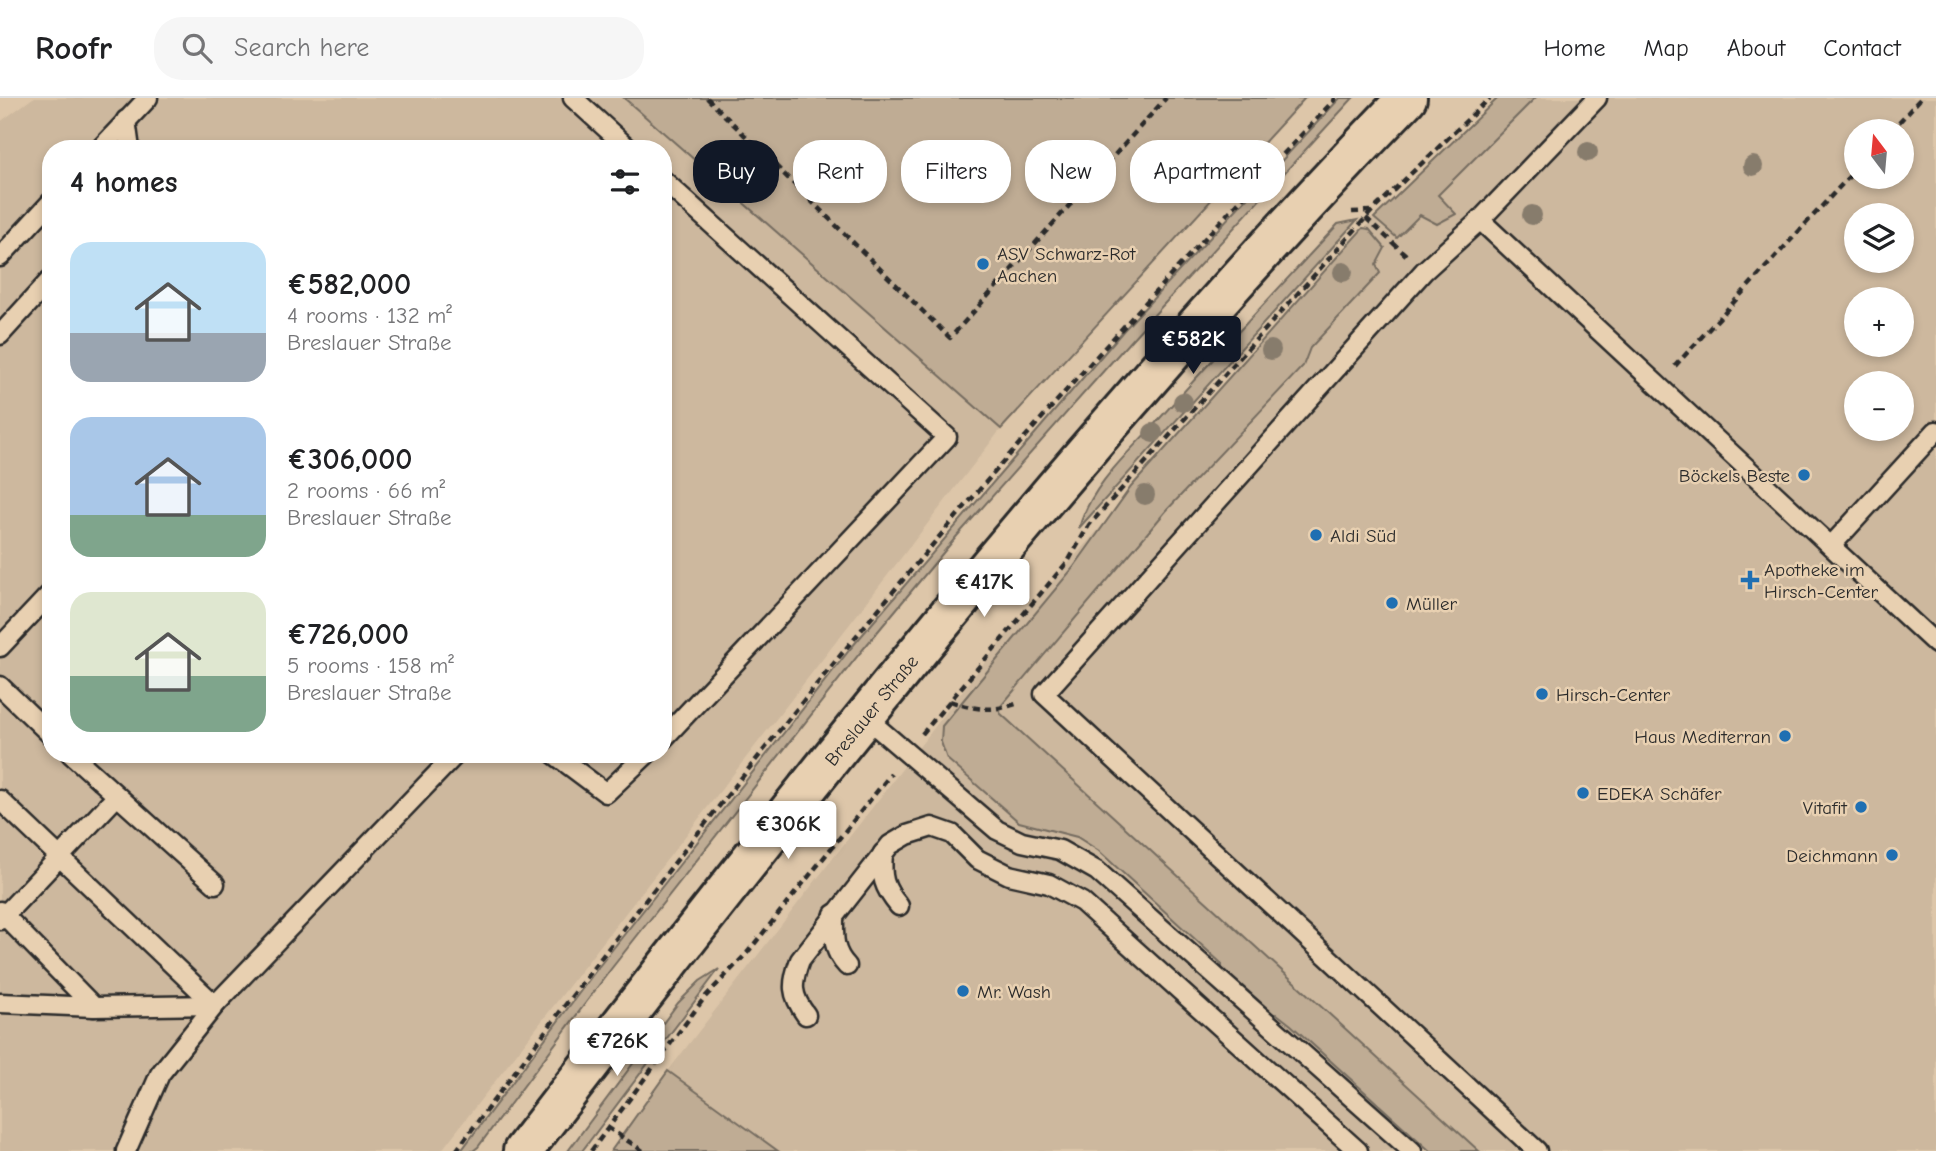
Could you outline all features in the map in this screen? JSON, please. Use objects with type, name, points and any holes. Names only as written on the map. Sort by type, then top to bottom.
[{"type":"main road","name":"Breslauer Straße","points":[[523,1151],[664,968],[865,717],[1058,483],[1407,98]]},
{"type":"lane","points":[[108,140],[148,98]]},
{"type":"lane","points":[[573,98],[619,140]]},
{"type":"lane","points":[[1536,1151],[1044,694],[1423,271],[1480,220],[1597,98]]},
{"type":"lane","points":[[126,120],[129,140]]},
{"type":"lane","points":[[672,188],[947,437],[672,722]]},
{"type":"lane","points":[[0,257],[42,212]]},
{"type":"lane","points":[[1480,220],[1936,644]]},
{"type":"lane","points":[[0,335],[42,289]]},
{"type":"lane","points":[[1831,547],[1936,431]]},
{"type":"lane","points":[[0,647],[42,603]]},
{"type":"lane","points":[[0,686],[42,726]]},
{"type":"lane","points":[[865,717],[997,830],[1022,842],[1060,850],[1097,871],[1412,1151]]},
{"type":"lane","points":[[80,763],[215,884]]},
{"type":"lane","points":[[126,1151],[160,1074],[215,1005],[447,763]]},
{"type":"lane","points":[[566,763],[606,793],[638,763]]},
{"type":"lane","points":[[94,1007],[2,915],[61,857],[116,797]]},
{"type":"lane","points":[[0,800],[215,1005]]},
{"type":"lane","points":[[806,1015],[794,998],[792,982],[800,960],[883,853],[907,835],[932,827],[952,834],[977,859],[1009,876],[1049,884],[1082,902],[1358,1151]]},
{"type":"lane","points":[[883,853],[881,877],[886,890],[900,906]]},
{"type":"lane","points":[[834,914],[834,943],[837,955],[848,966]]},
{"type":"lane","points":[[0,1003],[94,1007],[215,1005]]},
{"type":"path","points":[[707,98],[950,338],[1166,98]]},
{"type":"path","points":[[456,1151],[684,850],[848,647],[1119,331],[1336,98]]},
{"type":"path","points":[[591,1151],[705,997],[747,953],[908,752],[1069,560],[1089,525],[1372,211],[1490,98]]},
{"type":"path","points":[[1902,119],[1921,98]]},
{"type":"path","points":[[1657,384],[1844,182]]},
{"type":"path","points":[[1366,218],[1423,271]]},
{"type":"path","points":[[950,701],[971,709],[998,710],[1044,694]]},
{"type":"path","points":[[607,1127],[643,1151]]},
{"type":"shaded area","points":[[33,98],[623,98],[671,140],[42,140],[42,763],[672,763],[672,141],[693,159],[693,203],[743,203],[1001,429],[441,1151],[0,1151],[0,122]]},
{"type":"shaded area","name":"ASV Schwarz-Rot Aachen","points":[[624,98],[1305,98],[1266,140],[1130,140],[1130,203],[1209,203],[1001,429],[744,203],[779,203],[779,140],[693,140],[693,159]]},
{"type":"shaded area","points":[[1340,98],[1353,98],[1285,172],[1285,157]]},
{"type":"shaded area","points":[[1498,98],[1936,98],[1936,1151],[778,1151],[668,1071],[1013,626],[1374,218]]},
{"type":"shaded area","points":[[1498,98],[1535,98],[1438,195],[1456,214],[1437,224],[1420,215],[1397,238],[1374,218]]},
{"type":"shaded area","points":[[1242,203],[1257,203],[957,536],[860,653],[611,969],[478,1147],[473,1151],[461,1151],[600,965],[851,648],[1124,330]]},
{"type":"shaded area","points":[[1357,220],[1079,528],[1093,496],[1125,455],[1338,224]]},
{"type":"shaded area","points":[[1363,228],[1369,229],[1385,248],[1376,265],[1380,273],[1310,348],[1303,366],[1166,511],[1001,706],[1000,713],[1479,1151],[1430,1151],[1291,1025],[1277,1014],[1267,1015],[1222,972],[1222,964],[1099,851],[1077,837],[1019,822],[947,759],[941,742],[942,726],[1073,568],[1131,487]]},
{"type":"shaded area","points":[[719,969],[582,1151],[568,1151],[678,1003],[700,981]]},
{"type":"shaded area","points":[[668,1071],[778,1151],[611,1151]]},
{"type":"place","name":"ASV Schwarz-Rot Aachen","points":[[983,264]]},
{"type":"place","name":"Böckels Beste","points":[[1804,475]]},
{"type":"place","name":"Aldi Süd","points":[[1316,535]]},
{"type":"place","name":"Apotheke im Hirsch-Center","points":[[1750,580]]},
{"type":"place","name":"Müller","points":[[1392,603]]},
{"type":"place","name":"Hirsch-Center","points":[[1542,694]]},
{"type":"place","name":"Haus Mediterran","points":[[1785,736]]},
{"type":"place","name":"EDEKA Schäfer","points":[[1583,793]]},
{"type":"place","name":"Vitafit","points":[[1861,807]]},
{"type":"place","name":"Deichmann","points":[[1892,855]]},
{"type":"place","name":"Mr. Wash","points":[[963,991]]}]
